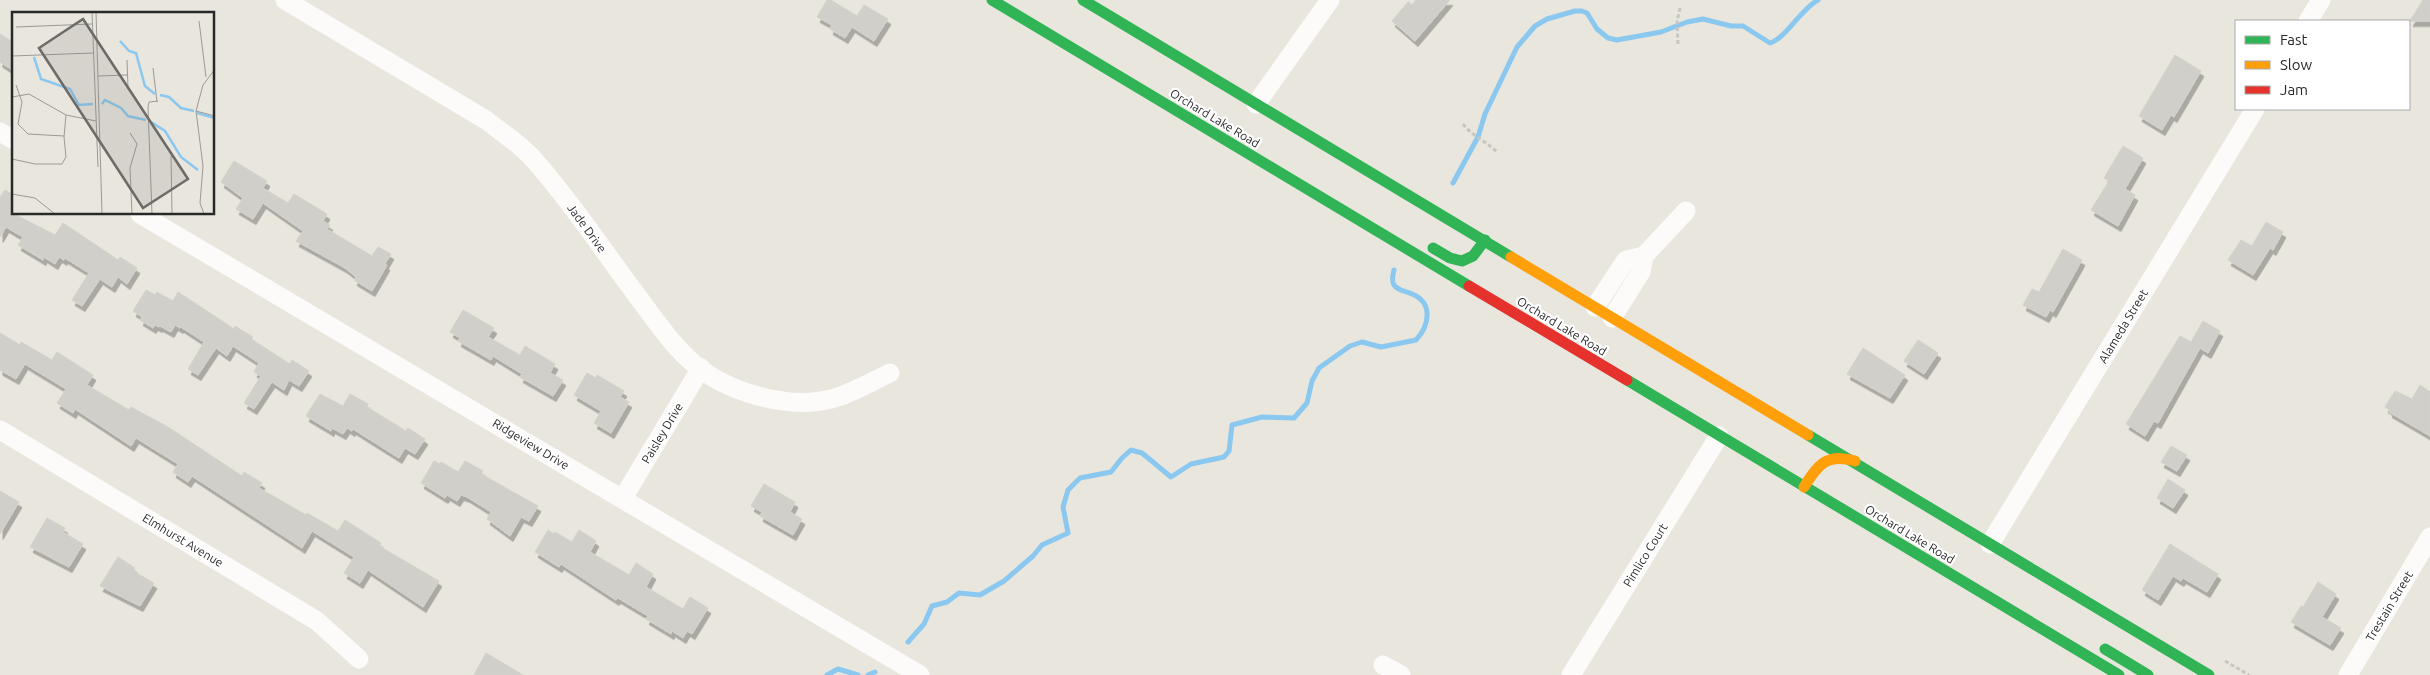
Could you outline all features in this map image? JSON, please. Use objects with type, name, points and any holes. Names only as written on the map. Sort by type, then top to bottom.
[{"type":"main road","name":"Orchard Lake Road","points":[[992,0],[2119,675]]},
{"type":"main road","points":[[1012,12],[1019,0]]},
{"type":"main road","points":[[1083,0],[2209,675]]},
{"type":"main road","points":[[1318,196],[1344,198]]},
{"type":"main road","points":[[1426,244],[1456,261],[1465,262],[1475,256],[1485,240]]},
{"type":"main road","points":[[1804,487],[1815,468],[1824,462],[1834,458],[1845,458],[1855,462]]},
{"type":"main road","points":[[2008,609],[2035,614],[2050,620]]},
{"type":"main road","points":[[2097,644],[2148,675]]},
{"type":"street","name":"Jade Drive","points":[[285,0],[486,120],[515,142],[534,159],[560,190],[665,332],[694,364],[720,381],[763,399],[805,403],[832,399],[890,373]]},
{"type":"street","points":[[1256,104],[1330,0]]},
{"type":"street","points":[[2309,20],[2321,0]]},
{"type":"street","name":"Alameda Street","points":[[1990,544],[2254,110]]},
{"type":"street","points":[[0,132],[12,139]]},
{"type":"street","points":[[1612,318],[1641,272],[1644,256],[1686,211]]},
{"type":"street","name":"Ridgeview Drive","points":[[142,215],[920,675]]},
{"type":"street","points":[[1595,307],[1626,260],[1644,256]]},
{"type":"street","name":"Paisley Drive","points":[[623,498],[701,368]]},
{"type":"street","name":"Elmhurst Avenue","points":[[0,430],[317,621],[359,659]]},
{"type":"street","name":"Pimlico Court","points":[[1571,675],[1719,436]]},
{"type":"street","name":"Trestain Street","points":[[2348,675],[2430,538]]},
{"type":"street","points":[[1383,664],[1401,675]]},
{"type":"path","points":[[1678,44],[1679,30],[1677,22],[1680,8]]},
{"type":"path","points":[[1463,124],[1468,132],[1484,139],[1497,152]]},
{"type":"building","points":[[827,0],[831,0],[857,16],[864,5],[888,19],[874,41],[852,27],[845,38],[830,29],[832,25],[817,17]]},
{"type":"building","points":[[1416,0],[1450,0],[1415,41],[1392,21],[1408,2],[1412,5]]},
{"type":"building","points":[[2423,0],[2430,0],[2430,21],[2410,21]]},
{"type":"building","points":[[0,34],[12,42],[12,70],[0,62]]},
{"type":"building","points":[[2175,55],[2201,71],[2174,117],[2171,115],[2162,130],[2139,116]]},
{"type":"building","points":[[2123,146],[2143,158],[2125,189],[2135,195],[2118,226],[2091,210],[2109,181],[2104,178]]},
{"type":"building","points":[[234,161],[267,181],[263,188],[288,203],[294,194],[327,214],[323,221],[330,225],[327,229],[372,256],[378,247],[391,254],[372,291],[354,280],[356,277],[345,268],[296,241],[303,231],[263,203],[253,219],[236,209],[243,198],[221,182]]},
{"type":"building","points":[[5,190],[12,194],[12,215],[16,215],[55,235],[63,223],[118,260],[120,257],[137,268],[127,284],[118,277],[112,287],[100,279],[82,306],[72,300],[89,273],[65,258],[64,260],[59,257],[55,264],[44,257],[43,260],[18,245],[23,237],[6,227],[0,237],[0,197]]},
{"type":"building","points":[[2266,222],[2283,232],[2273,250],[2270,248],[2253,275],[2228,260],[2241,240],[2252,246]]},
{"type":"building","points":[[2063,249],[2082,260],[2053,312],[2050,310],[2046,317],[2023,305],[2032,289],[2039,292]]},
{"type":"building","points":[[146,290],[155,295],[157,292],[173,301],[178,292],[234,329],[235,326],[253,337],[251,339],[290,364],[292,360],[309,371],[299,386],[289,380],[284,390],[272,382],[254,409],[244,403],[261,376],[254,372],[259,363],[233,346],[227,356],[216,348],[198,375],[188,369],[204,342],[181,327],[175,325],[171,332],[160,326],[155,325],[153,328],[140,320],[142,317],[133,311]]},
{"type":"building","points":[[463,310],[494,328],[488,337],[520,355],[525,346],[555,364],[550,373],[563,380],[553,396],[520,377],[522,374],[493,356],[491,360],[458,341],[460,338],[450,332]]},
{"type":"building","points":[[2203,321],[2220,331],[2208,353],[2200,348],[2158,423],[2154,421],[2145,436],[2126,424],[2180,336],[2191,342]]},
{"type":"building","points":[[0,333],[20,345],[21,342],[52,360],[57,352],[93,375],[87,385],[129,410],[131,407],[168,427],[242,476],[244,472],[262,483],[259,488],[306,515],[307,513],[338,531],[345,520],[381,543],[379,546],[439,581],[423,607],[368,570],[360,583],[344,573],[354,557],[312,531],[302,548],[192,476],[188,482],[173,472],[178,464],[136,438],[131,446],[75,409],[73,413],[57,403],[66,389],[25,364],[16,379],[0,370]]},
{"type":"building","points":[[1918,340],[1938,353],[1924,374],[1904,361]]},
{"type":"building","points":[[1863,348],[1905,375],[1890,398],[1847,374]]},
{"type":"building","points":[[587,373],[596,378],[597,375],[624,391],[620,397],[629,402],[611,433],[594,423],[601,411],[574,395]]},
{"type":"building","points":[[2420,385],[2430,392],[2430,436],[2389,412],[2390,410],[2385,407],[2395,391],[2412,399]]},
{"type":"building","points":[[320,394],[343,406],[350,394],[368,404],[367,407],[406,431],[408,428],[425,439],[415,454],[405,448],[399,458],[353,429],[352,431],[347,428],[343,434],[332,428],[331,431],[306,416]]},
{"type":"building","points":[[2171,446],[2187,455],[2177,471],[2161,462]]},
{"type":"building","points":[[434,461],[440,464],[441,462],[458,472],[465,461],[483,471],[481,474],[538,506],[529,521],[521,517],[510,536],[487,519],[491,512],[467,497],[461,495],[457,501],[447,495],[445,498],[421,483]]},
{"type":"building","points":[[2168,479],[2185,490],[2173,508],[2157,498]]},
{"type":"building","points":[[764,484],[795,502],[790,512],[802,519],[793,535],[760,516],[762,512],[751,506]]},
{"type":"building","points":[[0,491],[19,502],[0,534]]},
{"type":"building","points":[[47,518],[65,528],[63,532],[83,544],[69,567],[30,547]]},
{"type":"building","points":[[548,530],[572,542],[579,530],[596,541],[590,552],[629,575],[636,563],[653,574],[646,587],[683,609],[690,597],[708,608],[692,634],[687,631],[683,638],[672,631],[671,634],[646,619],[648,616],[618,598],[616,600],[561,564],[559,567],[535,552]]},
{"type":"building","points":[[2170,544],[2218,574],[2207,592],[2183,578],[2181,581],[2173,576],[2158,600],[2142,590]]},
{"type":"building","points":[[118,557],[135,568],[133,571],[154,583],[140,606],[100,586]]},
{"type":"building","points":[[2318,582],[2336,594],[2322,617],[2341,628],[2330,645],[2291,622],[2301,606],[2303,607]]},
{"type":"building","points":[[486,653],[523,675],[474,675]]},
{"type":"waterway","points":[[1453,183],[1478,137],[1485,114],[1517,47],[1535,26],[1547,19],[1575,11],[1582,11],[1587,13],[1597,29],[1608,38],[1617,40],[1661,32],[1687,22],[1703,19],[1731,26],[1743,26],[1770,43],[1781,36],[1805,10],[1818,0]]},
{"type":"waterway","points":[[908,642],[924,624],[932,606],[947,602],[959,593],[980,595],[1004,581],[1033,556],[1042,545],[1068,533],[1063,507],[1068,490],[1080,478],[1111,472],[1131,450],[1142,453],[1171,477],[1191,464],[1224,457],[1229,451],[1232,425],[1262,417],[1294,418],[1307,403],[1312,381],[1319,368],[1350,346],[1362,342],[1381,347],[1416,340],[1426,322],[1426,309],[1424,303],[1419,298],[1400,290],[1394,285],[1392,279],[1394,270]]},
{"type":"waterway","points":[[827,675],[838,669],[858,675]]},
{"type":"waterway","points":[[868,675],[875,672]]},
{"type":"traffic: fast","points":[[992,0],[1469,286]]},
{"type":"traffic: fast","points":[[1083,0],[1511,257]]},
{"type":"traffic: fast","points":[[1433,248],[1450,258],[1462,261],[1473,256],[1485,240]]},
{"type":"traffic: fast","points":[[1627,380],[2119,675]]},
{"type":"traffic: fast","points":[[1808,435],[2209,675]]},
{"type":"traffic: fast","points":[[2105,649],[2148,675]]},
{"type":"traffic: slow","points":[[1511,257],[1808,435]]},
{"type":"traffic: slow","points":[[1804,487],[1814,472],[1824,462],[1837,458],[1855,461]]},
{"type":"traffic: jam","points":[[1469,286],[1627,380]]}]
